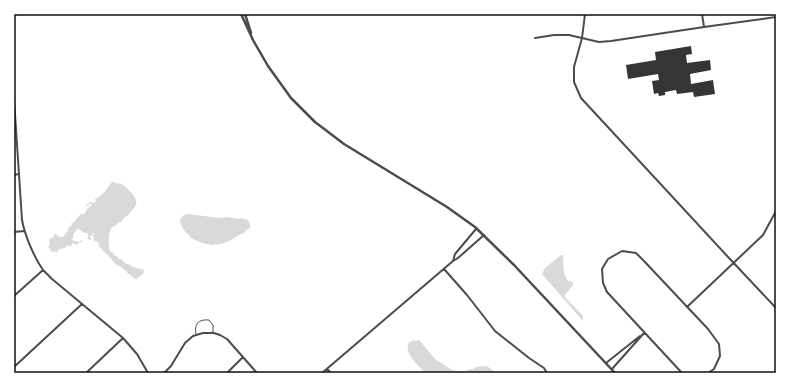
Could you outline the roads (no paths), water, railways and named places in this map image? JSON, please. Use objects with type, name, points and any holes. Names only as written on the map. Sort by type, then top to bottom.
[{"type":"street","points":[[240,14],[268,66],[291,98],[315,122],[344,144],[447,207],[484,235],[615,373]]},
{"type":"street","points":[[245,14],[253,40]]},
{"type":"street","points":[[585,14],[582,38],[574,67],[574,82],[581,98],[776,308]]},
{"type":"street","points":[[702,14],[704,27]]},
{"type":"street","points":[[535,38],[554,35],[569,35],[599,42],[611,41],[776,17]]},
{"type":"street","points":[[14,99],[22,220],[24,231],[33,252],[43,270],[52,280],[123,338],[137,354],[148,373]]},
{"type":"street","points":[[14,175],[19,174]]},
{"type":"street","points":[[687,307],[763,235],[776,211]]},
{"type":"street","points":[[453,261],[455,254],[476,229]]},
{"type":"street","points":[[14,232],[24,231]]},
{"type":"street","points":[[322,373],[484,235]]},
{"type":"street","points":[[682,373],[607,292],[602,283],[602,269],[608,258],[622,251],[636,253],[708,329],[719,344],[720,356],[714,369],[708,373]]},
{"type":"street","points":[[444,269],[467,294],[495,331],[544,368],[547,373]]},
{"type":"street","points":[[14,296],[43,270]]},
{"type":"street","points":[[773,306],[776,303]]},
{"type":"street","points":[[14,368],[82,304]]},
{"type":"street","points":[[164,373],[171,366],[185,343],[193,336],[203,333],[214,333],[227,339],[257,373]]},
{"type":"street","points":[[606,363],[644,333]]},
{"type":"street","points":[[612,369],[644,333]]},
{"type":"street","points":[[86,373],[123,338]]},
{"type":"street","points":[[227,373],[243,357]]},
{"type":"street","points":[[327,369],[331,373]]},
{"type":"lane","points":[[196,335],[195,330],[197,323],[204,320],[209,320],[213,325],[214,333]]}]
